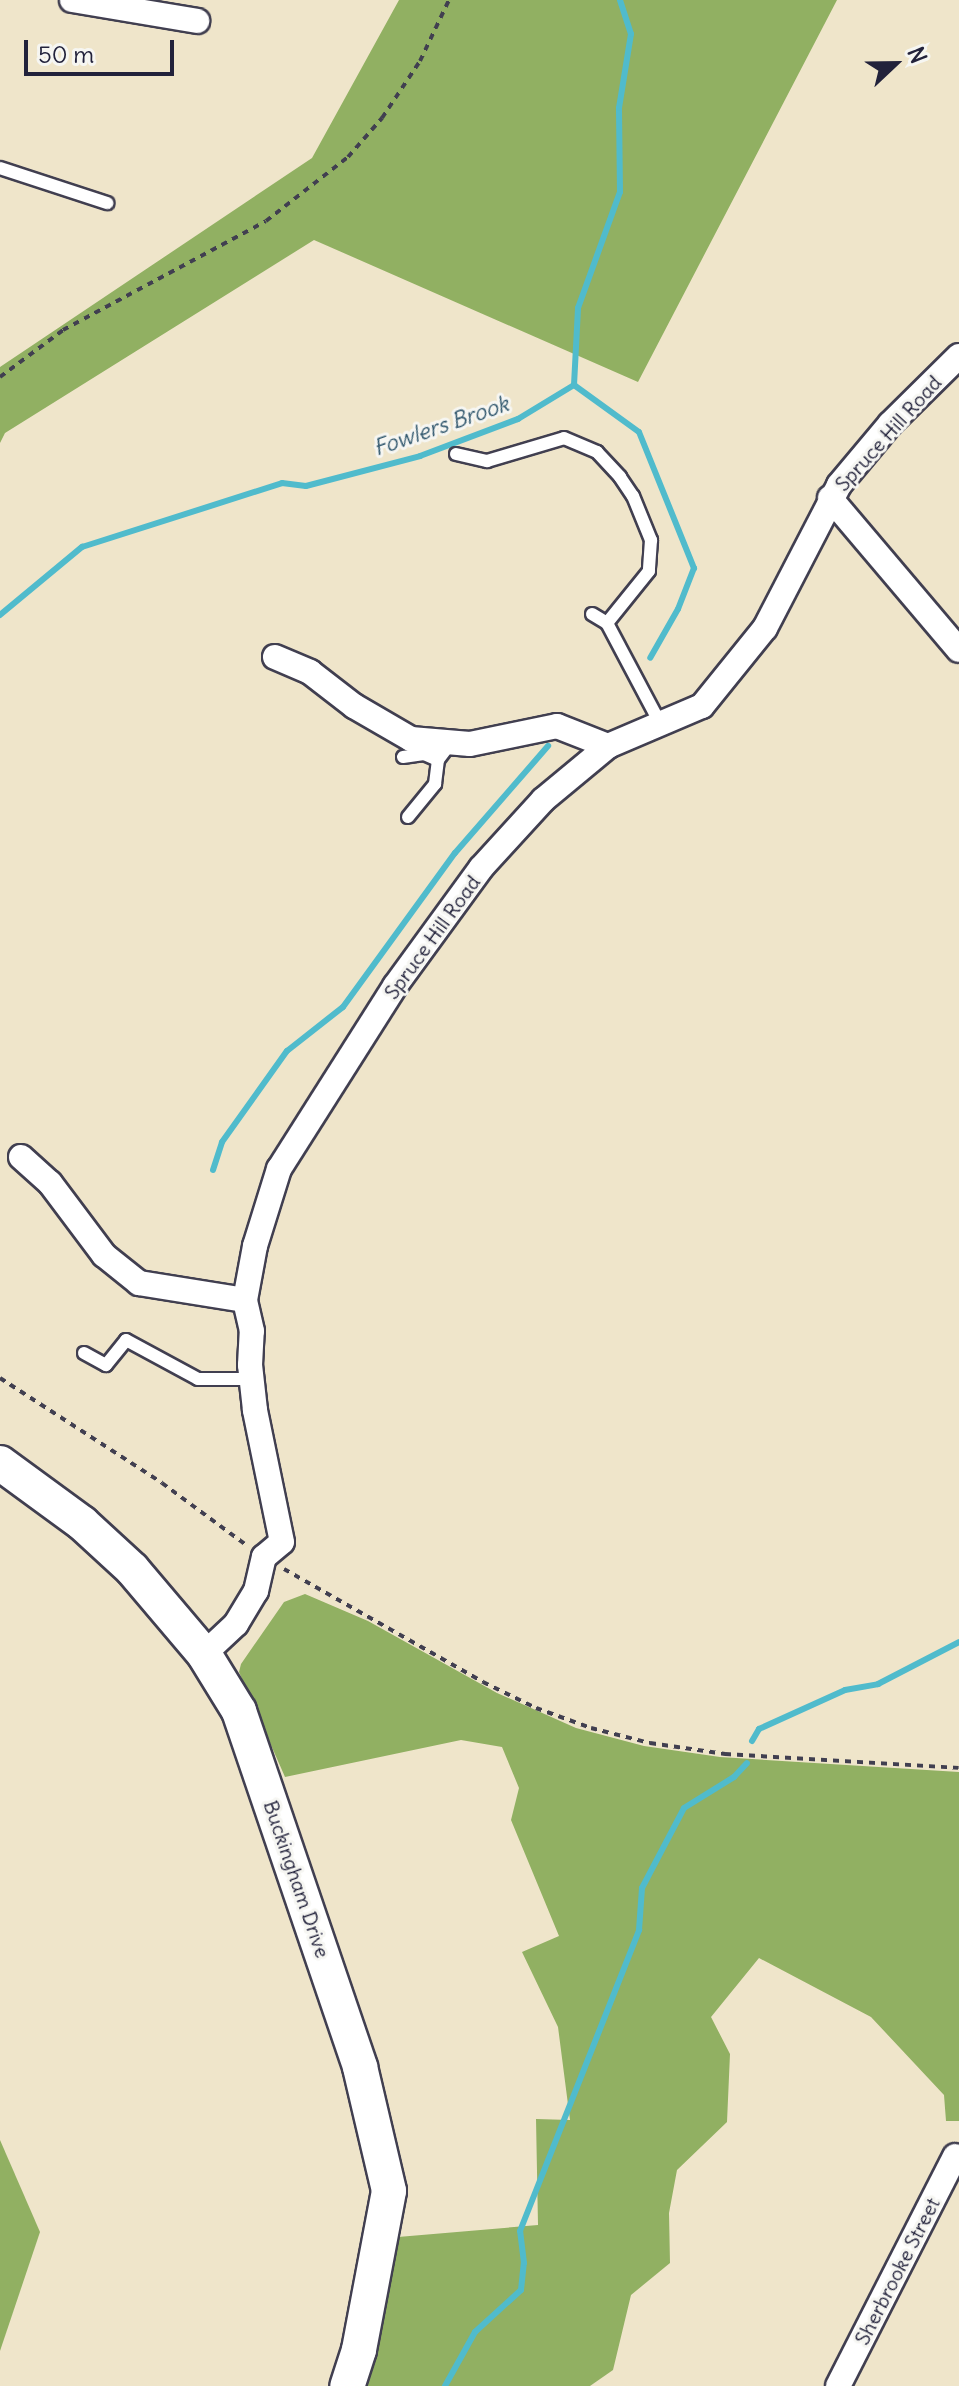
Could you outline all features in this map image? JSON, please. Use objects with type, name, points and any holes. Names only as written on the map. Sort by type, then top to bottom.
[{"type":"street","points":[[72,0],[197,21]]},
{"type":"street","name":"Spruce Hill Road","points":[[204,1654],[227,1635],[243,1614],[260,1579],[264,1557],[282,1542],[251,1379],[252,1331],[245,1300],[255,1246],[279,1169],[395,986],[481,868],[543,800],[608,746],[702,706],[765,628],[830,498],[890,424],[959,356]]},
{"type":"street","points":[[830,498],[959,650]]},
{"type":"street","points":[[275,657],[310,672],[354,706],[411,739],[445,751],[557,726],[608,746]]},
{"type":"street","points":[[21,1157],[50,1183],[104,1255],[139,1283],[245,1300]]},
{"type":"street","name":"Buckingham Drive","points":[[0,1463],[57,1503],[107,1545],[156,1594],[204,1654],[239,1711],[360,2067],[389,2191],[359,2350],[347,2386]]},
{"type":"street","name":"Sherbrooke Street","points":[[838,2386],[955,2156]]},
{"type":"lane","points":[[0,168],[107,203]]},
{"type":"lane","points":[[456,454],[487,461],[564,438],[597,452],[620,477],[633,496],[651,540],[649,571],[607,623]]},
{"type":"lane","points":[[592,614],[607,623],[660,723]]},
{"type":"lane","points":[[403,757],[445,751],[435,784],[408,817]]},
{"type":"lane","points":[[84,1353],[106,1365],[126,1340],[198,1379],[251,1379]]},
{"type":"path","points":[[0,377],[63,330],[266,221],[348,157],[382,118],[420,61],[449,0]]},
{"type":"path","points":[[0,1378],[162,1483],[264,1557],[483,1682],[536,1708],[591,1728],[650,1743],[725,1754],[959,1768]]},
{"type":"green space","points":[[399,0],[837,0],[638,382],[314,240],[5,433],[0,443],[0,367],[312,158]]},
{"type":"green space","points":[[305,1594],[368,1621],[497,1693],[576,1728],[644,1746],[720,1757],[959,1772],[959,2121],[946,2121],[944,2095],[871,2017],[759,1958],[711,2017],[730,2054],[727,2122],[677,2170],[669,2213],[670,2263],[631,2295],[613,2370],[590,2386],[362,2386],[398,2237],[538,2225],[536,2119],[570,2120],[558,2027],[522,1952],[559,1936],[511,1820],[519,1788],[502,1747],[461,1740],[285,1777],[239,1672],[241,1664],[284,1602]]},
{"type":"green space","points":[[0,2140],[40,2232],[0,2351]]},
{"type":"waterway","name":"Fowlers Brook","points":[[574,385],[578,308],[620,192],[619,108],[631,34],[620,0]]},
{"type":"waterway","points":[[574,385],[639,432],[694,568],[678,609],[650,658]]},
{"type":"waterway","name":"Fowlers Brook","points":[[0,615],[82,547],[282,483],[306,486],[420,456],[518,419],[574,385]]},
{"type":"waterway","points":[[213,1170],[222,1142],[287,1051],[343,1007],[455,853],[548,746]]},
{"type":"waterway","points":[[752,1741],[759,1729],[845,1690],[878,1684],[959,1642]]},
{"type":"waterway","points":[[445,2386],[475,2332],[521,2290],[524,2263],[520,2231],[639,1930],[642,1888],[684,1808],[734,1777],[747,1763]]}]
